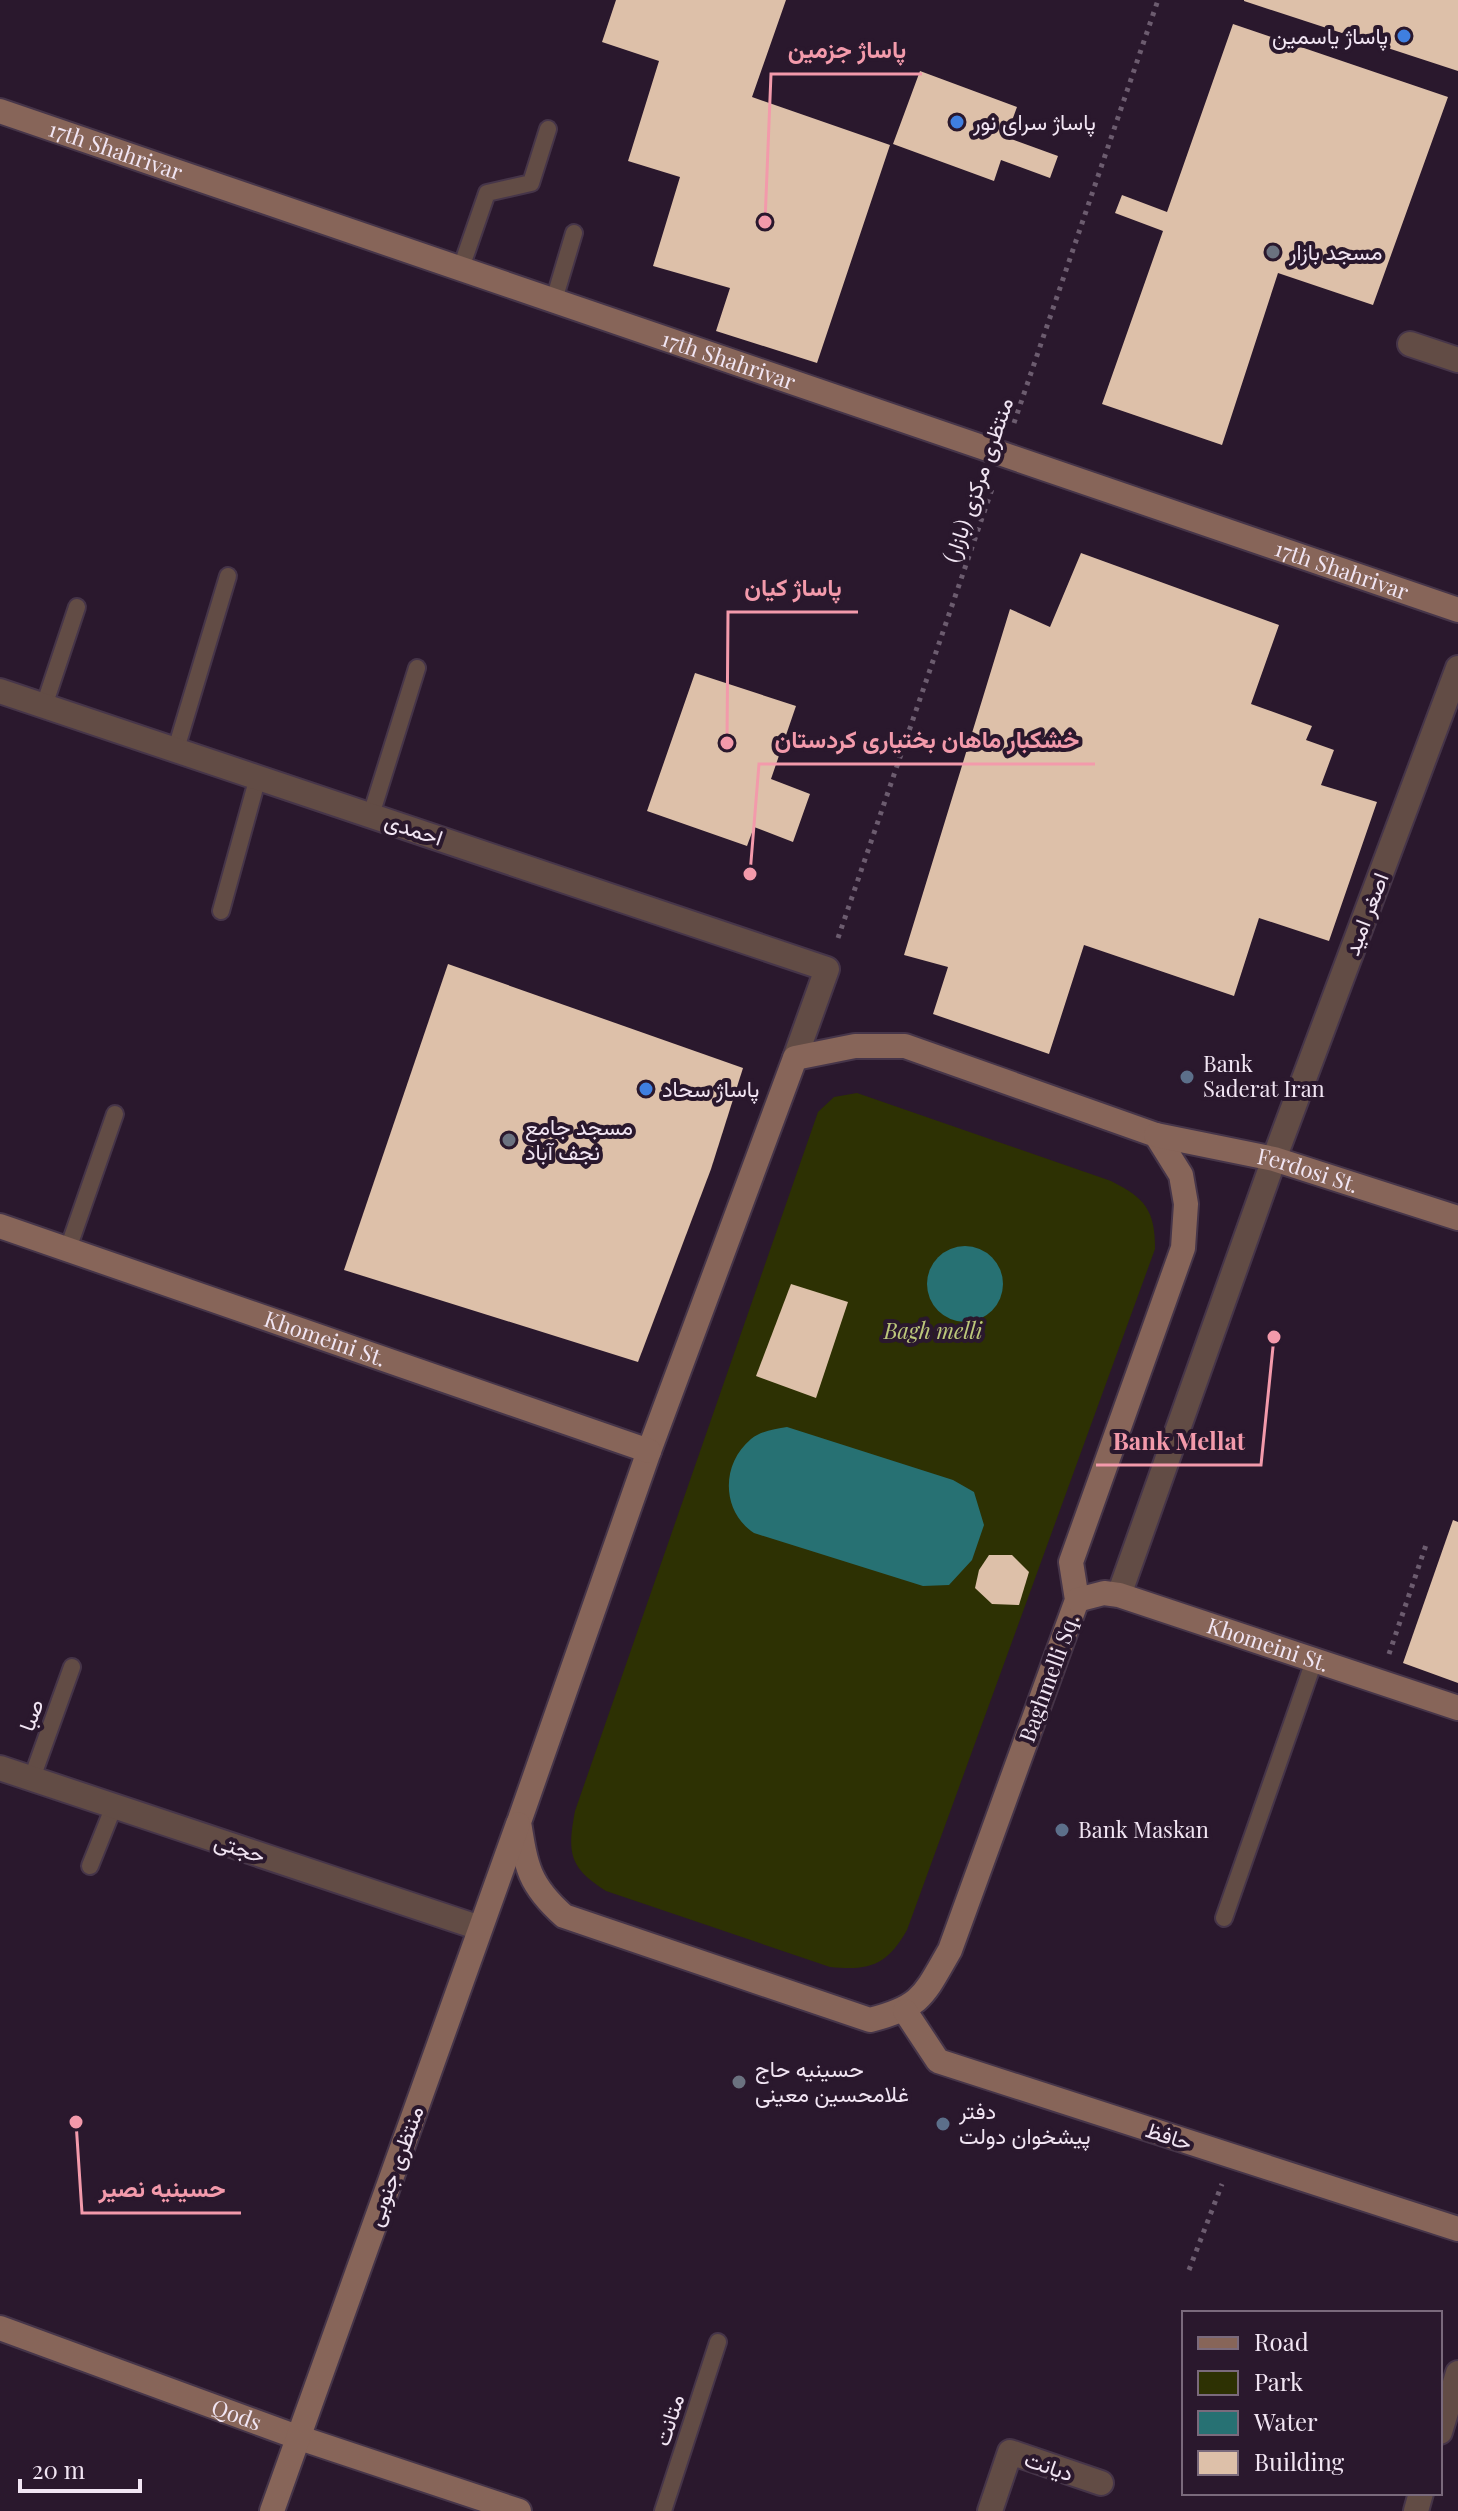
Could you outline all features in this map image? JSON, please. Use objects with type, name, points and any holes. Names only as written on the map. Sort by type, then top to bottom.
[{"type":"main road","name":"17th Shahrivar","points":[[0,111],[1458,610]]},
{"type":"main road","points":[[905,2011],[870,2020],[564,1916],[540,1895],[525,1866],[519,1822],[649,1451],[795,1058],[855,1046],[905,1046],[1156,1135]]},
{"type":"main road","name":"Ferdosi St.","points":[[1156,1135],[1274,1159],[1458,1218]]},
{"type":"main road","name":"Baghmelli Sq.","points":[[905,2011],[929,1988],[950,1950],[1077,1600],[1071,1562],[1183,1248],[1186,1204],[1181,1175],[1156,1135]]},
{"type":"main road","name":"Khomeini St.","points":[[0,1226],[649,1451]]},
{"type":"main road","name":"Khomeini St.","points":[[1077,1600],[1104,1593],[1119,1595],[1458,1708]]},
{"type":"main road","name":"منتظری جنوبی","points":[[272,2511],[519,1822]]},
{"type":"main road","name":"حافظ","points":[[905,2011],[938,2061],[1458,2229]]},
{"type":"main road","name":"Qods","points":[[0,2328],[297,2437],[519,2511]]},
{"type":"street","points":[[1410,344],[1458,360]]},
{"type":"street","name":"اصغر امید","points":[[1119,1595],[1274,1159],[1458,668]]},
{"type":"street","name":"احمدی","points":[[0,691],[827,969]]},
{"type":"street","points":[[795,1058],[827,969]]},
{"type":"street","name":"حجتی","points":[[0,1768],[480,1928]]},
{"type":"street","points":[[1442,2425],[1458,2373]]},
{"type":"street","name":"دیانت","points":[[990,2511],[1010,2452],[1101,2483]]},
{"type":"lane","points":[[461,268],[487,193],[531,183],[548,129]]},
{"type":"lane","points":[[554,300],[574,233]]},
{"type":"lane","points":[[176,749],[228,576]]},
{"type":"lane","points":[[44,706],[77,607]]},
{"type":"lane","points":[[371,815],[417,668]]},
{"type":"lane","points":[[221,911],[258,777]]},
{"type":"lane","points":[[68,1249],[115,1114]]},
{"type":"lane","points":[[1224,1918],[1314,1661]]},
{"type":"lane","name":"صبا","points":[[32,1778],[72,1667]]},
{"type":"lane","points":[[90,1866],[114,1806]]},
{"type":"lane","name":"متانت","points":[[663,2511],[718,2342]]},
{"type":"path","name":"منتظری مرکزی (بازار)","points":[[827,969],[1158,0]]},
{"type":"path","points":[[1380,1682],[1426,1545]]},
{"type":"path","points":[[1189,2270],[1232,2157]]},
{"type":"green space","name":"Bagh melli","points":[[857,1093],[1111,1181],[1132,1193],[1146,1207],[1153,1224],[1155,1249],[907,1930],[892,1951],[876,1963],[844,1968],[830,1967],[606,1891],[578,1867],[571,1838],[575,1811],[818,1112],[834,1097]]},
{"type":"water","points":[[965,1246],[979,1249],[992,1257],[1000,1270],[1003,1284],[1000,1298],[992,1311],[979,1319],[965,1322],[951,1319],[938,1311],[930,1298],[927,1284],[930,1270],[938,1257],[951,1249]]},
{"type":"water","points":[[787,1427],[953,1480],[974,1492],[984,1525],[972,1560],[949,1585],[923,1586],[754,1533],[743,1524],[731,1501],[730,1475],[734,1462],[755,1436]]},
{"type":"building","points":[[616,0],[786,0],[752,97],[890,145],[817,363],[716,331],[730,288],[653,266],[680,177],[628,161],[659,61],[602,42]]},
{"type":"building","name":"پاساژ یاسمین","points":[[1458,0],[1458,71],[1244,1]]},
{"type":"building","name":"مسجد بازار","points":[[1233,24],[1448,97],[1373,305],[1278,273],[1222,445],[1102,404],[1163,231],[1115,213],[1122,195],[1167,212]]},
{"type":"building","name":"پاساژ سرای نور","points":[[920,71],[1017,107],[1006,137],[1058,156],[1050,178],[1001,160],[994,181],[893,144]]},
{"type":"building","points":[[1081,553],[1279,625],[1251,704],[1312,726],[1306,740],[1334,750],[1321,785],[1377,802],[1329,941],[1259,918],[1234,996],[1084,945],[1049,1054],[933,1014],[948,967],[904,955],[1010,609],[1050,627]]},
{"type":"building","points":[[695,673],[796,706],[771,779],[810,794],[793,842],[754,827],[747,846],[647,811]]},
{"type":"building","name":"مسجد جامع نجف آباد","points":[[448,964],[743,1068],[711,1169],[638,1362],[344,1270]]},
{"type":"building","points":[[791,1284],[848,1302],[816,1398],[756,1376]]},
{"type":"building","points":[[1453,1520],[1458,1522],[1458,1683],[1403,1663]]},
{"type":"building","points":[[989,1555],[1012,1555],[1029,1572],[1019,1605],[992,1604],[975,1588],[979,1570]]},
{"type":"place","name":"پاساژ یاسمین","points":[[1404,36]]},
{"type":"place","name":"پاساژ سرای نور","points":[[957,122]]},
{"type":"place","name":"پاساژ جزمین","points":[[765,222]]},
{"type":"place","name":"مسجد بازار","points":[[1273,252]]},
{"type":"place","name":"پاساژ کیان","points":[[727,743]]},
{"type":"place","name":"خشکبار ماهان بختیاری کردستان","points":[[750,874]]},
{"type":"place","name":"Bank Saderat Iran","points":[[1187,1077]]},
{"type":"place","name":"پاساژ سحاد","points":[[646,1089]]},
{"type":"place","name":"مسجد جامع نجف آباد","points":[[509,1140]]},
{"type":"place","name":"Bank Mellat","points":[[1274,1337]]},
{"type":"place","name":"Bank Maskan","points":[[1062,1830]]},
{"type":"place","name":"حسینیه حاج غلامحسین معینی","points":[[739,2082]]},
{"type":"place","name":"حسینیه نصیر","points":[[76,2122]]},
{"type":"place","name":"دفتر پیشخوان دولت","points":[[943,2124]]}]
